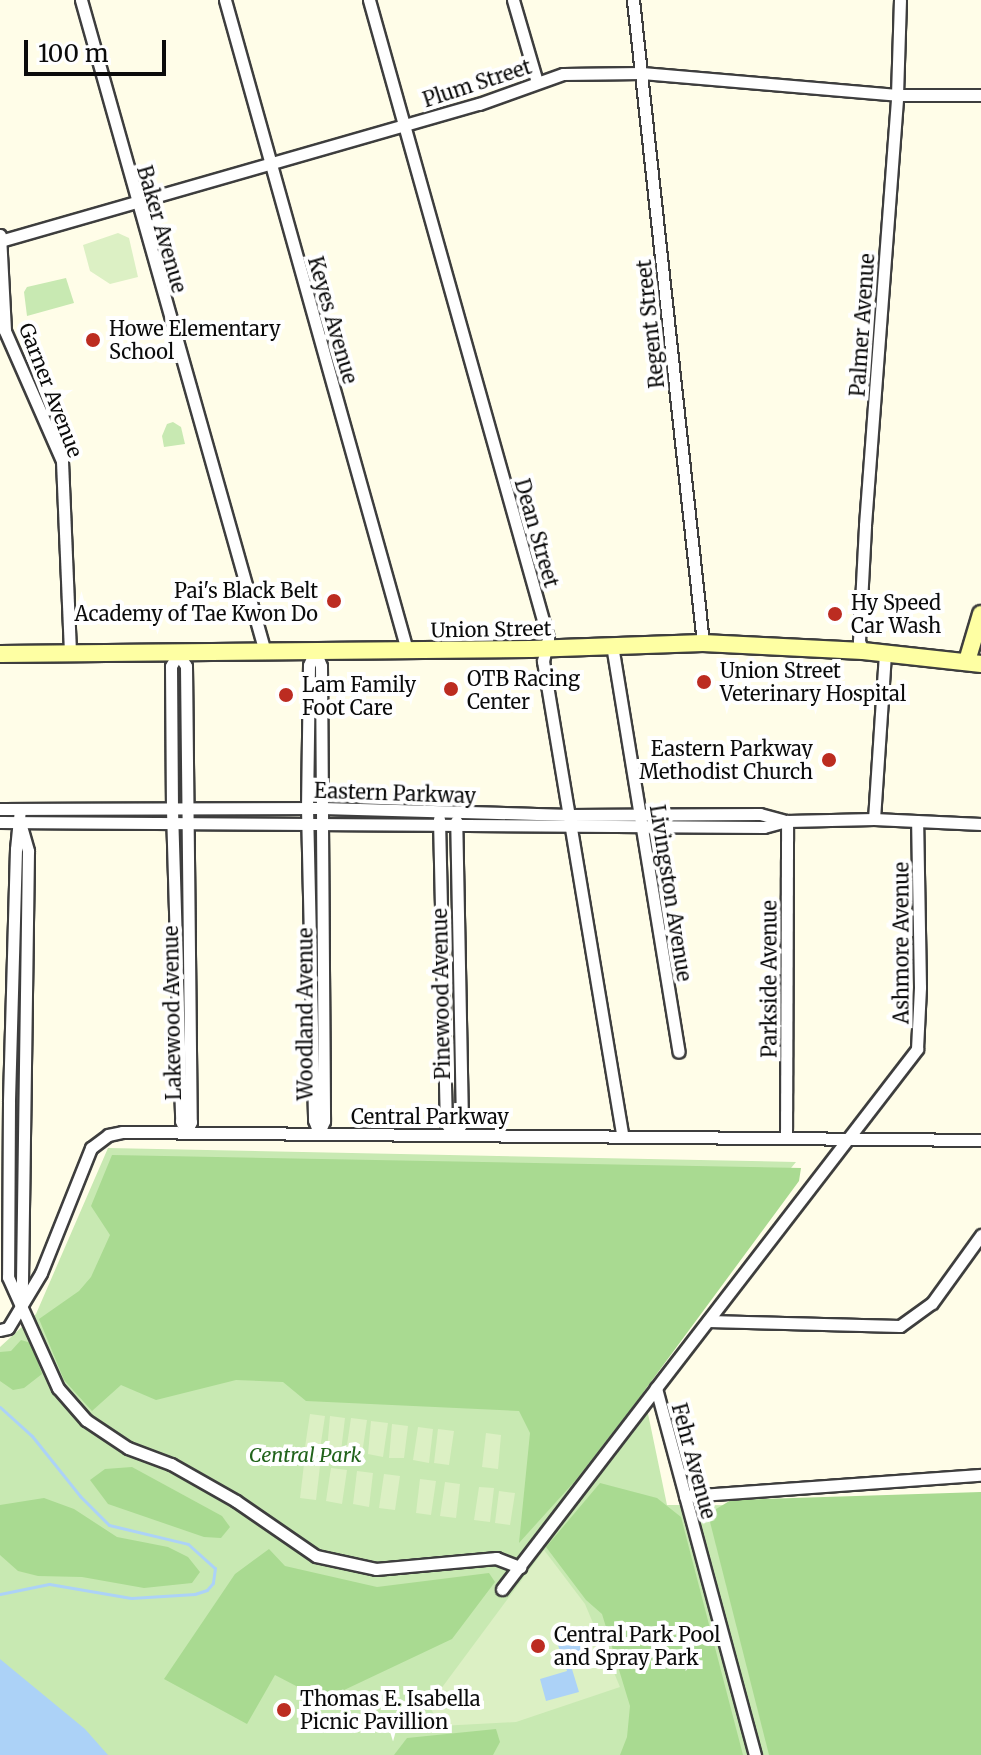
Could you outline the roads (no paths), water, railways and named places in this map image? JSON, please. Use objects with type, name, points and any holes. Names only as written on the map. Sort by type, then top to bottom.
[{"type":"main road","points":[[974,662],[981,614]]},
{"type":"main road","name":"Union Street","points":[[0,654],[544,649],[703,643],[863,651],[974,662]]},
{"type":"street","name":"Baker Avenue","points":[[81,0],[135,202],[265,652]]},
{"type":"street","name":"Keyes Avenue","points":[[225,0],[407,650]]},
{"type":"street","name":"Dean Street","points":[[369,0],[548,638],[543,661],[622,1134]]},
{"type":"street","points":[[513,0],[537,82]]},
{"type":"street","name":"Regent Street","points":[[633,0],[703,643]]},
{"type":"street","name":"Palmer Avenue","points":[[863,651],[859,641],[865,525],[897,95],[900,0]]},
{"type":"street","name":"Plum Street","points":[[0,239],[479,104],[537,82],[586,72],[642,73],[897,95],[981,95]]},
{"type":"street","name":"Garner Avenue","points":[[0,239],[5,331],[63,469],[70,654]]},
{"type":"street","name":"Livingston Avenue","points":[[612,645],[679,1052]]},
{"type":"street","name":"Woodland Avenue","points":[[315,651],[321,666],[324,1121],[319,1133]]},
{"type":"street","name":"Woodland Avenue","points":[[315,651],[309,665],[307,808],[314,1120],[319,1133]]},
{"type":"street","name":"Lakewood Avenue","points":[[178,654],[186,666],[191,1122],[186,1132],[181,1121],[172,816],[171,666],[178,654]]},
{"type":"street","points":[[874,819],[885,654]]},
{"type":"street","points":[[173,731],[186,731]]},
{"type":"street","name":"Eastern Parkway","points":[[188,817],[322,808],[439,812],[456,819]]},
{"type":"street","name":"Eastern Parkway","points":[[0,809],[308,824],[440,825],[456,819],[641,820],[764,827],[787,821],[874,819],[981,824]]},
{"type":"street","points":[[20,809],[20,823],[28,851],[22,1308],[58,1388],[86,1420],[128,1448],[171,1464],[236,1501],[316,1556],[376,1569],[496,1558],[520,1567]]},
{"type":"street","name":"Pinewood Avenue","points":[[439,812],[446,1123],[454,1135],[462,1123],[456,819]]},
{"type":"street","name":"Eastern Parkway","points":[[0,822],[172,816]]},
{"type":"street","name":"Parkside Avenue","points":[[786,1137],[787,821]]},
{"type":"street","name":"Ashmore Avenue","points":[[848,1137],[917,1049],[920,987],[917,821]]},
{"type":"street","name":"Central Parkway","points":[[0,1330],[8,1328],[41,1273],[91,1148],[108,1135],[122,1132],[622,1134],[981,1140]]},
{"type":"street","name":"Fehr Avenue","points":[[755,1755],[656,1388],[848,1137]]},
{"type":"street","points":[[708,1321],[900,1326],[932,1303],[981,1235]]},
{"type":"street","points":[[502,1589],[656,1388]]},
{"type":"street","points":[[685,1496],[981,1475]]},
{"type":"water","points":[[583,1626],[591,1661],[572,1669],[579,1692],[546,1701],[540,1679],[567,1671],[553,1631]]},
{"type":"water","points":[[0,1659],[85,1729],[108,1755],[0,1755]]},
{"type":"waterway","points":[[0,1407],[32,1436],[80,1496],[109,1525],[188,1544],[215,1568],[213,1583],[207,1590],[195,1594],[131,1598],[49,1584],[0,1594]]},
{"type":"place","name":"Howe Elementary School","points":[[93,340]]},
{"type":"place","name":"Pai's Black Belt Academy of Tae Kwon Do","points":[[334,601]]},
{"type":"place","name":"Hy Speed Car Wash","points":[[835,614]]},
{"type":"place","name":"Union Street Veterinary Hospital","points":[[704,682]]},
{"type":"place","name":"OTB Racing Center","points":[[451,689]]},
{"type":"place","name":"Lam Family Foot Care","points":[[286,695]]},
{"type":"place","name":"Eastern Parkway Methodist Church","points":[[829,760]]},
{"type":"place","name":"Central Park Pool and Spray Park","points":[[538,1646]]},
{"type":"place","name":"Thomas E. Isabella Picnic Pavillion","points":[[284,1710]]},
{"type":"park label","name":"Central Park","points":[[305,1454]]}]
